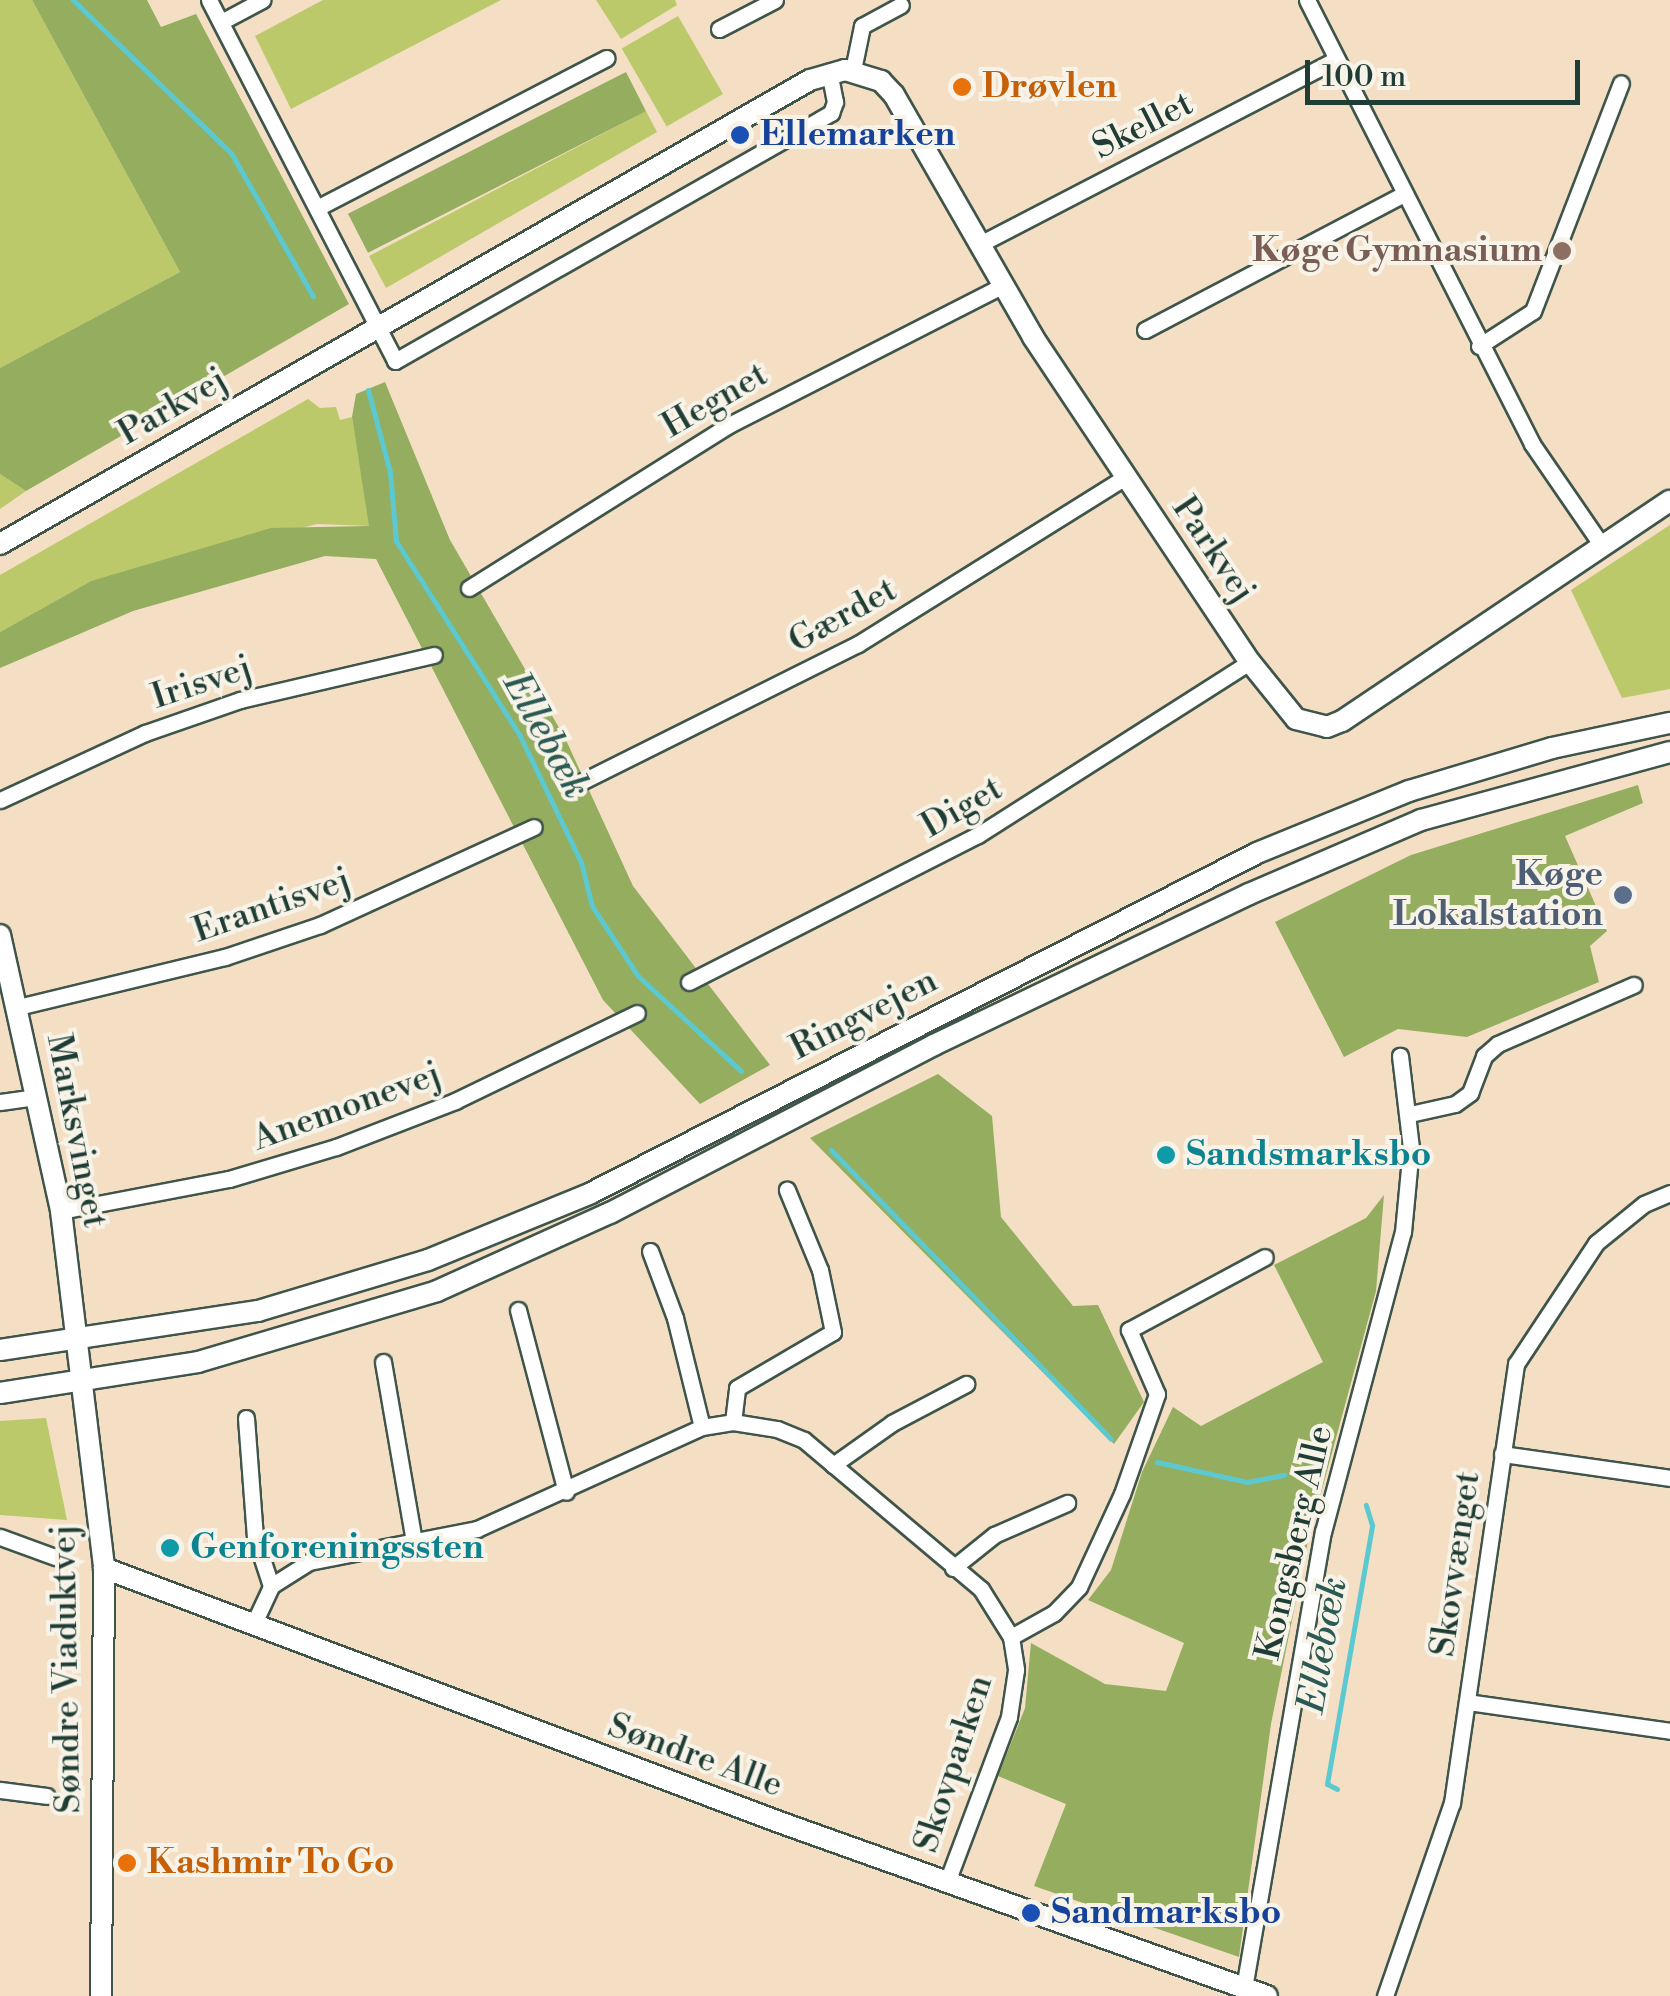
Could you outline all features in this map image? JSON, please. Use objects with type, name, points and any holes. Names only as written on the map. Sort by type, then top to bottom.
[{"type":"main road","name":"Parkvej","points":[[0,544],[829,72],[854,70],[882,81],[896,98],[1002,286],[1125,477],[1250,662],[1296,718],[1327,727],[1670,501]]},
{"type":"main road","name":"Ringvejen","points":[[0,1350],[80,1342],[258,1311],[353,1285],[514,1228],[1257,853],[1409,791],[1552,748],[1670,724]]},
{"type":"main road","name":"Ringvejen","points":[[0,1392],[85,1382],[272,1344],[437,1291],[610,1214],[934,1045],[1249,894],[1421,820],[1670,752]]},
{"type":"main road","name":"Marksvinget","points":[[0,935],[61,1211],[80,1342]]},
{"type":"main road","name":"Søndre Viaduktvej","points":[[80,1342],[104,1568],[101,1996]]},
{"type":"main road","name":"Søndre Alle","points":[[104,1568],[947,1882],[1267,1996]]},
{"type":"street","points":[[209,0],[395,361],[831,113],[836,102],[829,72]]},
{"type":"street","points":[[221,22],[262,0]]},
{"type":"street","points":[[718,29],[775,0]]},
{"type":"street","points":[[1306,0],[1402,196],[1532,444],[1602,546]]},
{"type":"street","points":[[854,70],[862,26],[901,5]]},
{"type":"street","points":[[317,208],[606,58]]},
{"type":"street","name":"Skellet","points":[[978,245],[1335,60]]},
{"type":"street","points":[[1480,346],[1533,311],[1622,83]]},
{"type":"street","points":[[1146,330],[1402,196]]},
{"type":"street","name":"Hegnet","points":[[469,588],[729,425],[1002,286]]},
{"type":"street","name":"Gærdet","points":[[577,784],[858,644],[1125,477]]},
{"type":"street","name":"Irisvej","points":[[0,800],[145,734],[240,700],[434,655]]},
{"type":"street","name":"Diget","points":[[690,982],[978,835],[1250,662]]},
{"type":"street","name":"Erantisvej","points":[[18,1006],[225,957],[320,925],[534,827]]},
{"type":"street","points":[[1410,1114],[1455,1104],[1470,1093],[1484,1056],[1498,1044],[1634,986]]},
{"type":"street","name":"Anemonevej","points":[[61,1211],[212,1183],[336,1147],[455,1101],[637,1013]]},
{"type":"street","name":"Kongsberg Alle","points":[[1244,1988],[1320,1550],[1403,1232],[1410,1114],[1400,1056]]},
{"type":"street","points":[[0,1102],[37,1098]]},
{"type":"street","points":[[732,1422],[737,1388],[833,1332],[820,1270],[787,1190]]},
{"type":"street","name":"Skovvænget","points":[[1386,1996],[1444,1833],[1516,1364],[1530,1334],[1596,1244],[1644,1204],[1670,1193]]},
{"type":"street","points":[[650,1251],[675,1318],[702,1427]]},
{"type":"street","points":[[1011,1638],[1054,1613],[1079,1587],[1122,1494],[1157,1394],[1129,1330],[1264,1257]]},
{"type":"street","points":[[518,1310],[566,1492]]},
{"type":"street","points":[[383,1362],[414,1541]]},
{"type":"street","points":[[832,1465],[892,1424],[966,1384]]},
{"type":"street","points":[[246,1418],[255,1537],[270,1586],[254,1621]]},
{"type":"street","name":"Skovparken","points":[[270,1586],[308,1562],[477,1529],[566,1492],[702,1427],[732,1422],[804,1440],[982,1589],[1011,1638],[1016,1670],[1009,1717],[947,1882]]},
{"type":"street","points":[[1502,1454],[1670,1478]]},
{"type":"street","points":[[953,1568],[994,1534],[1066,1502]]},
{"type":"street","points":[[0,1537],[55,1557]]},
{"type":"street","points":[[1467,1702],[1670,1732]]},
{"type":"street","points":[[0,1790],[48,1796]]},
{"type":"green space","points":[[0,0],[32,0],[180,272],[0,368]]},
{"type":"green space","points":[[32,0],[147,0],[161,27],[196,14],[349,304],[26,491],[0,474],[0,368],[180,272]]},
{"type":"green space","points":[[323,0],[501,0],[291,109],[255,36]]},
{"type":"green space","points":[[596,0],[675,0],[677,5],[621,39]]},
{"type":"green space","points":[[678,16],[723,94],[667,126],[622,48]]},
{"type":"green space","points":[[626,72],[646,111],[368,253],[348,214]]},
{"type":"green space","points":[[646,111],[657,132],[386,288],[369,256]]},
{"type":"green space","points":[[385,382],[450,540],[565,738],[633,886],[770,1065],[700,1104],[603,1000],[376,559],[325,556],[133,611],[0,668],[0,632],[91,581],[271,528],[369,526],[352,417],[356,394]]},
{"type":"green space","points":[[308,399],[320,408],[336,407],[340,420],[352,417],[370,526],[317,524],[91,581],[0,632],[0,575]]},
{"type":"green space","points":[[0,474],[26,491],[0,509]]},
{"type":"green space","points":[[1670,525],[1670,689],[1622,698],[1571,590]]},
{"type":"green space","points":[[1638,785],[1643,803],[1565,836],[1607,931],[1590,946],[1599,982],[1467,1037],[1398,1029],[1344,1057],[1275,922],[1411,855]]},
{"type":"green space","points":[[938,1074],[992,1116],[1001,1217],[1073,1306],[1098,1305],[1144,1402],[1114,1444],[810,1138]]},
{"type":"green space","points":[[1384,1195],[1376,1291],[1308,1541],[1271,1724],[1239,1957],[1034,1886],[1066,1804],[998,1776],[1025,1708],[1031,1643],[1105,1684],[1166,1691],[1184,1643],[1088,1600],[1111,1570],[1142,1472],[1173,1407],[1201,1426],[1323,1362],[1274,1265],[1366,1218]]},
{"type":"green space","points":[[46,1418],[67,1520],[0,1515],[0,1421]]},
{"type":"waterway","name":"Ellebæk","points":[[73,0],[231,153],[313,296]]},
{"type":"waterway","name":"Ellebæk","points":[[368,390],[390,472],[396,541],[520,736],[581,862],[592,906],[638,976],[741,1071]]},
{"type":"waterway","name":"Ellebæk","points":[[831,1150],[1111,1439]]},
{"type":"waterway","name":"Ellebæk","points":[[1157,1462],[1247,1482],[1284,1475]]},
{"type":"waterway","name":"Ellebæk","points":[[1337,1789],[1327,1784],[1372,1525],[1366,1505]]},
{"type":"place","name":"Drøvlen","points":[[962,87]]},
{"type":"place","name":"Ellemarken","points":[[740,135]]},
{"type":"place","name":"Køge Gymnasium","points":[[1562,251]]},
{"type":"place","name":"Køge Lokalstation","points":[[1623,895]]},
{"type":"place","name":"Sandsmarksbo","points":[[1166,1155]]},
{"type":"place","name":"Genforeningssten","points":[[170,1548]]},
{"type":"place","name":"Kashmir To Go","points":[[127,1863]]},
{"type":"place","name":"Sandmarksbo","points":[[1031,1913]]}]
